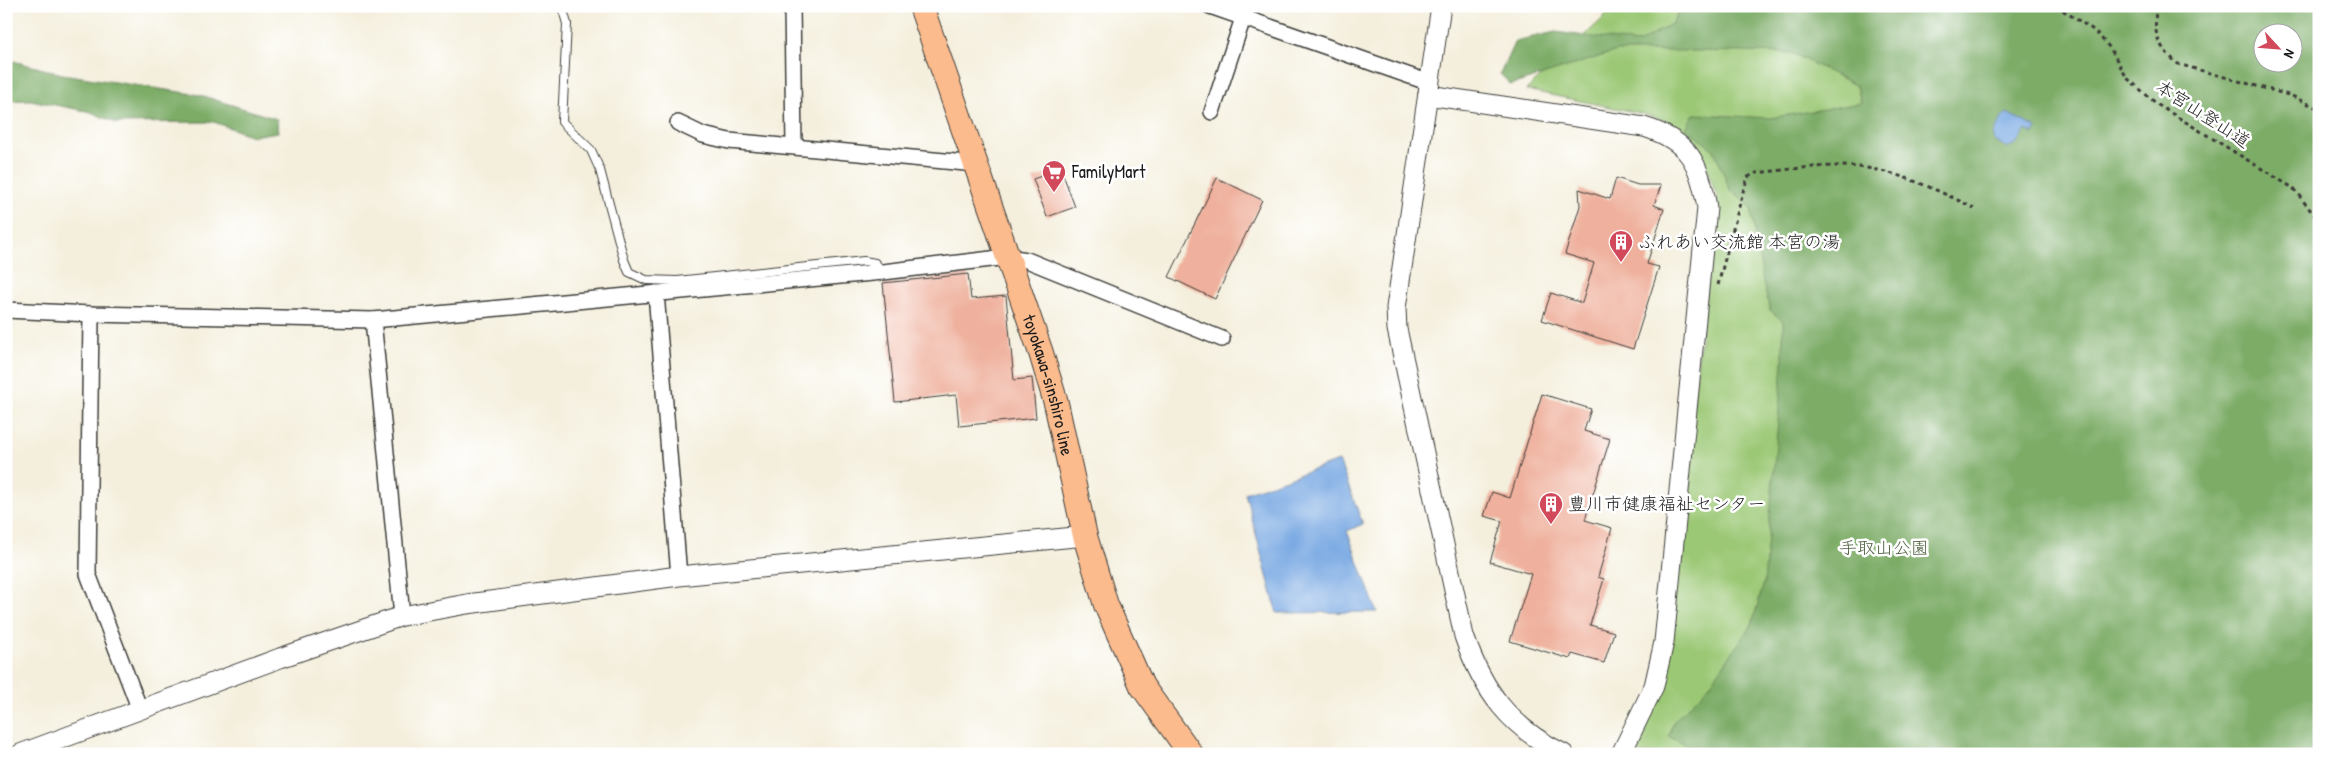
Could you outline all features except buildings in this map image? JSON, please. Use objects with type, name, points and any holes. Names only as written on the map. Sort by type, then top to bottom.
[{"type":"main road","name":"toyokawa-sinshiro line","points":[[921,6],[1041,353],[1056,403],[1085,536],[1106,605],[1142,686],[1191,754]]},
{"type":"street","points":[[792,6],[794,146]]},
{"type":"street","points":[[1210,6],[1245,12],[1429,89],[1644,127],[1664,133],[1678,143],[1692,158],[1703,180],[1706,208],[1660,668],[1654,686],[1622,754]]},
{"type":"street","points":[[1441,6],[1396,308],[1397,329],[1464,636],[1475,666],[1489,692],[1513,721],[1544,745],[1564,754]]},
{"type":"street","points":[[1212,112],[1245,12]]},
{"type":"street","points":[[678,123],[703,135],[729,141],[966,163],[975,160]]},
{"type":"street","points":[[6,310],[91,314],[373,320],[883,272],[1008,257],[1027,260],[1222,339]]},
{"type":"street","points":[[656,293],[679,576]]},
{"type":"street","points":[[91,314],[88,574],[140,710]]},
{"type":"street","points":[[373,320],[402,616]]},
{"type":"street","points":[[20,754],[280,658],[402,616],[467,604],[679,576],[1085,536]]},
{"type":"lane","points":[[562,6],[567,24],[562,122],[591,150],[600,170],[624,260],[629,272],[646,280],[677,281],[864,261],[875,264],[883,272]]},
{"type":"path","name":"本宮山登山道","points":[[2056,6],[2095,31],[2110,48],[2127,78],[2158,105],[2293,188],[2319,221]]},
{"type":"path","points":[[2156,6],[2155,35],[2165,52],[2178,64],[2274,91],[2319,109]]},
{"type":"path","points":[[1697,296],[1714,295],[1717,291],[1744,188],[1748,177],[1756,173],[1840,166],[1871,169],[1908,177],[1974,208]]},
{"type":"green space","name":"手取山公園","points":[[1650,6],[2017,6],[2015,754],[1629,754],[1659,693],[1717,197],[1699,144],[1670,122],[1644,114],[1526,90],[1613,9],[1649,8]]},
{"type":"green space","name":"手取山公園","points":[[1680,6],[2319,6],[2319,754],[1693,754],[1691,746],[1669,737],[1674,721],[1709,686],[1752,624],[1764,583],[1783,364],[1783,321],[1770,310],[1763,282],[1751,207],[1730,190],[1714,150],[1686,128],[1694,114],[1770,118],[1861,103],[1857,86],[1792,53],[1617,51],[1511,85],[1500,74],[1515,41],[1555,32],[1639,43],[1673,23]]},
{"type":"green space","points":[[6,59],[62,74],[200,95],[277,119],[278,132],[252,136],[214,122],[116,123],[91,112],[30,100],[6,101]]},
{"type":"water","points":[[2007,113],[2037,128],[2034,134],[2026,130],[2016,145],[2008,148],[1995,141],[1993,134],[2003,116]]},
{"type":"water","points":[[1339,461],[1363,524],[1347,531],[1377,612],[1277,613],[1245,493]]},
{"type":"place","name":"FamilyMart","points":[[1054,193]]},
{"type":"place","name":"ふれあい交流館 本宮の湯","points":[[1621,263]]},
{"type":"place","name":"豊川市健康福祉センター","points":[[1551,525]]}]
